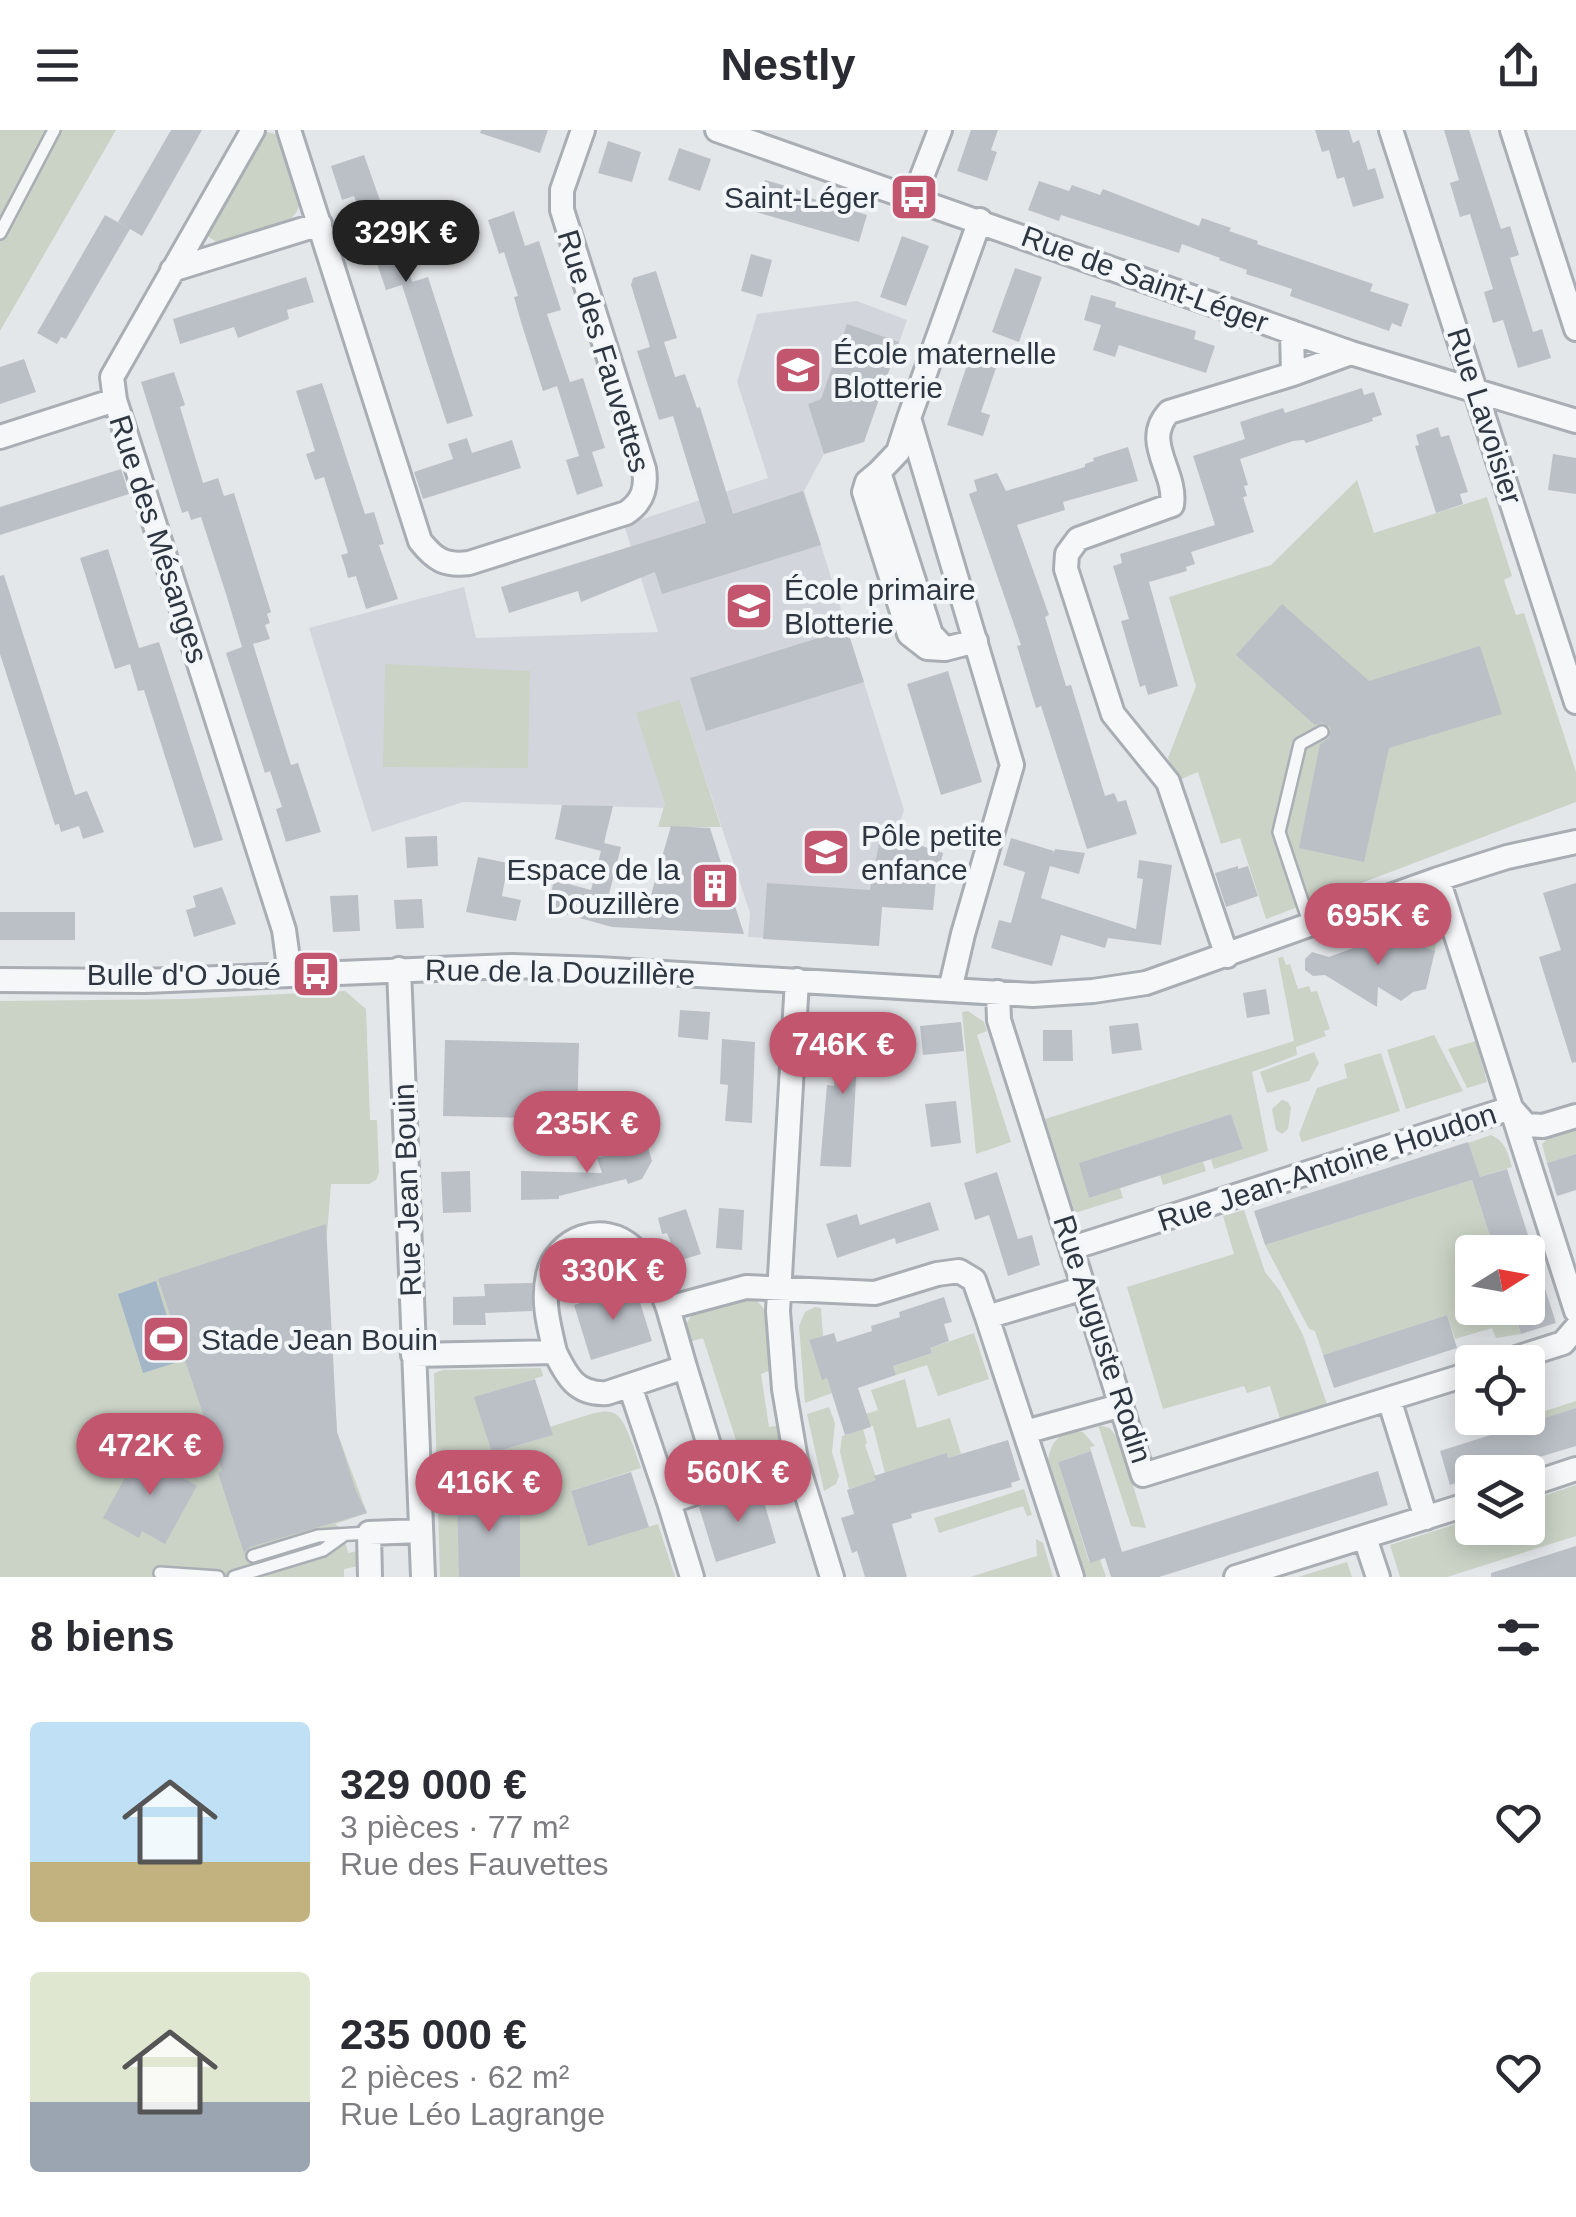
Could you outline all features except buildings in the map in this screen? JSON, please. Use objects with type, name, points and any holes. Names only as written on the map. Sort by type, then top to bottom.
[{"type":"street","name":"Rue des Mésanges","points":[[253,130],[112,377],[116,400],[284,930],[290,974]]},
{"type":"street","name":"Rue des Fauvettes","points":[[289,130],[420,542],[434,559],[454,565],[469,564],[626,513],[640,500],[646,480],[560,200],[583,130]]},
{"type":"street","name":"Rue de Saint-Léger","points":[[717,130],[1351,353],[1576,421]]},
{"type":"street","points":[[914,197],[940,130]]},
{"type":"street","name":"Rue Lavoisier","points":[[1391,130],[1576,702]]},
{"type":"street","points":[[1512,130],[1576,329]]},
{"type":"street","points":[[976,642],[944,649],[927,648],[909,634],[864,492],[867,482],[898,452],[980,220]]},
{"type":"street","points":[[172,270],[320,224]]},
{"type":"street","points":[[1292,332],[1293,374]]},
{"type":"street","points":[[1227,956],[1168,782],[1113,714],[1066,569],[1067,554],[1078,539],[1172,505],[1174,495],[1156,439],[1159,422],[1169,412],[1351,353]]},
{"type":"street","points":[[0,437],[116,400]]},
{"type":"street","points":[[910,418],[1012,765],[950,990]]},
{"type":"street","name":"Rue de la Douzillère","points":[[0,980],[144,981],[512,966],[1063,993],[1146,983],[1438,879],[1508,857],[1576,842]]},
{"type":"street","points":[[1438,879],[1512,1108],[1575,1325],[1563,1343],[1545,1349]]},
{"type":"street","name":"Rue Jean Bouin","points":[[399,969],[423,1577]]},
{"type":"street","points":[[797,980],[780,1287],[784,1390],[796,1460],[832,1577]]},
{"type":"street","name":"Rue Auguste Rodin","points":[[998,992],[999,1020],[1143,1476],[1455,1378]]},
{"type":"street","name":"Rue Jean-Antoine Houdon","points":[[1072,1248],[1512,1108],[1526,1124],[1543,1126],[1576,1116]]},
{"type":"street","points":[[684,1366],[607,1393],[584,1391],[565,1373],[546,1314],[548,1274],[559,1250],[579,1238],[603,1235],[628,1243],[649,1266],[668,1308],[721,1484]]},
{"type":"street","points":[[668,1308],[726,1290],[780,1287],[875,1293],[959,1271],[974,1280],[1072,1577]]},
{"type":"street","points":[[987,1317],[1084,1288]]},
{"type":"street","points":[[413,1355],[556,1352]]},
{"type":"street","points":[[630,1386],[692,1577]]},
{"type":"street","points":[[1389,1399],[1426,1518]]},
{"type":"street","points":[[1026,1432],[1118,1406]]},
{"type":"street","points":[[669,1502],[796,1460]]},
{"type":"street","points":[[1545,1480],[1576,1470]]},
{"type":"street","points":[[1236,1577],[1455,1509]]},
{"type":"street","points":[[370,1577],[368,1533],[420,1532]]},
{"type":"street","points":[[1365,1538],[1378,1577]]},
{"type":"lane","points":[[0,233],[54,130]]},
{"type":"lane","points":[[1310,925],[1280,832],[1300,744],[1322,732]]},
{"type":"lane","points":[[253,1556],[318,1536],[368,1533]]},
{"type":"lane","points":[[234,1577],[323,1550],[344,1535]]},
{"type":"lane","points":[[160,1572],[218,1577]]},
{"type":"shaded area","points":[[0,130],[116,130],[0,331]]},
{"type":"shaded area","points":[[260,134],[279,135],[297,180],[299,205],[283,224],[218,243],[207,230]]},
{"type":"shaded area","points":[[857,301],[907,320],[864,442],[824,454],[804,491],[904,810],[895,837],[943,853],[933,910],[882,907],[879,946],[748,937],[750,913],[683,710],[664,808],[463,802],[372,832],[309,628],[464,587],[476,638],[658,632],[624,525],[768,478],[737,382],[757,314]]},
{"type":"shaded area","points":[[1357,480],[1374,533],[1487,497],[1512,576],[1504,580],[1516,615],[1524,613],[1576,772],[1576,802],[1266,919],[1240,838],[1221,844],[1198,772],[1179,780],[1168,758],[1196,686],[1169,597],[1271,565]]},
{"type":"shaded area","points":[[385,664],[530,671],[528,768],[383,767]]},
{"type":"shaded area","points":[[679,700],[721,827],[658,827],[665,803],[636,713]]},
{"type":"shaded area","points":[[1412,910],[1432,917],[1435,951],[1384,927],[1381,921]]},
{"type":"shaded area","points":[[1283,957],[1286,965],[1290,964],[1298,989],[1309,986],[1311,992],[1317,991],[1330,1029],[1324,1031],[1326,1036],[1296,1047],[1297,1055],[1252,1072],[1268,1151],[1214,1169],[1211,1159],[1243,1149],[1231,1114],[1080,1163],[1089,1198],[1120,1188],[1123,1198],[1075,1213],[1045,1119],[1294,1041],[1278,958]]},
{"type":"shaded area","name":"Stade Jean Bouin","points":[[345,991],[366,1009],[370,1120],[377,1120],[379,1173],[369,1184],[331,1184],[326,1246],[337,1432],[367,1513],[335,1524],[342,1529],[348,1553],[362,1550],[359,1566],[344,1569],[344,1577],[0,1577],[0,1001],[187,999]]},
{"type":"shaded area","points":[[968,1011],[984,1022],[987,1031],[977,1035],[1011,1142],[976,1154],[962,1012]]},
{"type":"shaded area","points":[[1434,1035],[1463,1091],[1406,1109],[1387,1050]]},
{"type":"shaded area","points":[[1476,1041],[1487,1082],[1467,1088],[1448,1049]]},
{"type":"shaded area","points":[[1314,1052],[1319,1063],[1309,1081],[1267,1093],[1260,1072]]},
{"type":"shaded area","points":[[1381,1053],[1400,1111],[1302,1142],[1299,1134],[1317,1088],[1347,1078],[1344,1064]]},
{"type":"shaded area","points":[[1282,1100],[1291,1108],[1288,1129],[1282,1134],[1276,1130],[1272,1109]]},
{"type":"shaded area","points":[[1576,1126],[1576,1154],[1547,1163],[1542,1144],[1553,1133]]},
{"type":"shaded area","points":[[1491,1135],[1503,1144],[1512,1167],[1480,1177],[1468,1143]]},
{"type":"shaded area","points":[[1203,1162],[1206,1171],[1163,1185],[1160,1175]]},
{"type":"shaded area","points":[[1472,1180],[1490,1235],[1455,1235],[1455,1325],[1518,1325],[1521,1334],[1496,1338],[1492,1328],[1455,1339],[1447,1315],[1323,1355],[1315,1331],[1309,1329],[1265,1245]]},
{"type":"shaded area","points":[[1244,1210],[1265,1272],[1280,1291],[1303,1335],[1327,1404],[1280,1419],[1270,1386],[1247,1393],[1244,1386],[1163,1409],[1127,1287],[1234,1254],[1223,1216]]},
{"type":"shaded area","points":[[740,1296],[755,1298],[768,1314],[771,1370],[761,1374],[769,1427],[781,1425],[777,1450],[770,1458],[749,1465],[728,1457],[719,1447],[736,1440],[703,1338],[685,1343],[685,1330],[693,1314]]},
{"type":"shaded area","points":[[821,1308],[823,1336],[809,1341],[822,1379],[827,1378],[832,1393],[805,1403],[799,1326],[805,1312]]},
{"type":"shaded area","points":[[974,1333],[989,1379],[938,1396],[927,1365],[896,1375],[893,1366]]},
{"type":"shaded area","points":[[541,1368],[543,1376],[475,1398],[492,1453],[552,1435],[550,1427],[590,1414],[612,1413],[620,1418],[641,1468],[571,1491],[588,1545],[658,1524],[675,1577],[520,1577],[520,1493],[459,1577],[440,1577],[434,1373]]},
{"type":"shaded area","points":[[905,1379],[917,1428],[950,1418],[961,1454],[948,1458],[947,1454],[885,1473],[866,1414],[878,1410],[871,1390]]},
{"type":"shaded area","points":[[1576,1401],[1576,1408],[1545,1418],[1545,1411]]},
{"type":"shaded area","points":[[829,1407],[835,1423],[832,1452],[839,1476],[836,1484],[824,1491],[807,1414]]},
{"type":"shaded area","points":[[1098,1425],[1110,1428],[1119,1440],[1146,1528],[1131,1526]]},
{"type":"shaded area","points":[[863,1429],[877,1480],[849,1489],[840,1452],[842,1436]]},
{"type":"shaded area","points":[[1074,1431],[1083,1432],[1095,1446],[1090,1447],[1091,1451],[1058,1462],[1089,1562],[1100,1559],[1106,1577],[1086,1577],[1048,1461],[1055,1441]]},
{"type":"shaded area","points":[[1576,1485],[1576,1536],[1447,1577],[1400,1577],[1390,1545],[1455,1524],[1455,1545],[1545,1545],[1545,1495]]},
{"type":"shaded area","points":[[1024,1489],[1032,1515],[1027,1516],[1023,1506],[939,1533],[934,1518]]},
{"type":"shaded area","points":[[1036,1539],[1043,1543],[1053,1577],[970,1577],[1037,1556]]},
{"type":"shaded area","points":[[1347,1562],[1352,1577],[1298,1577]]},
{"type":"water","points":[[156,1281],[181,1361],[143,1373],[118,1294]]},
{"type":"place","name":"Saint-Léger","points":[[914,197]]},
{"type":"place","name":"École maternelle Blotterie","points":[[798,370]]},
{"type":"place","name":"École primaire Blotterie","points":[[749,606]]},
{"type":"place","name":"Pôle petite enfance","points":[[826,852]]},
{"type":"place","name":"Espace de la Douzillère","points":[[715,886]]},
{"type":"place","name":"Bulle d'O Joué","points":[[316,974]]},
{"type":"place","name":"Stade Jean Bouin","points":[[166,1339]]}]
